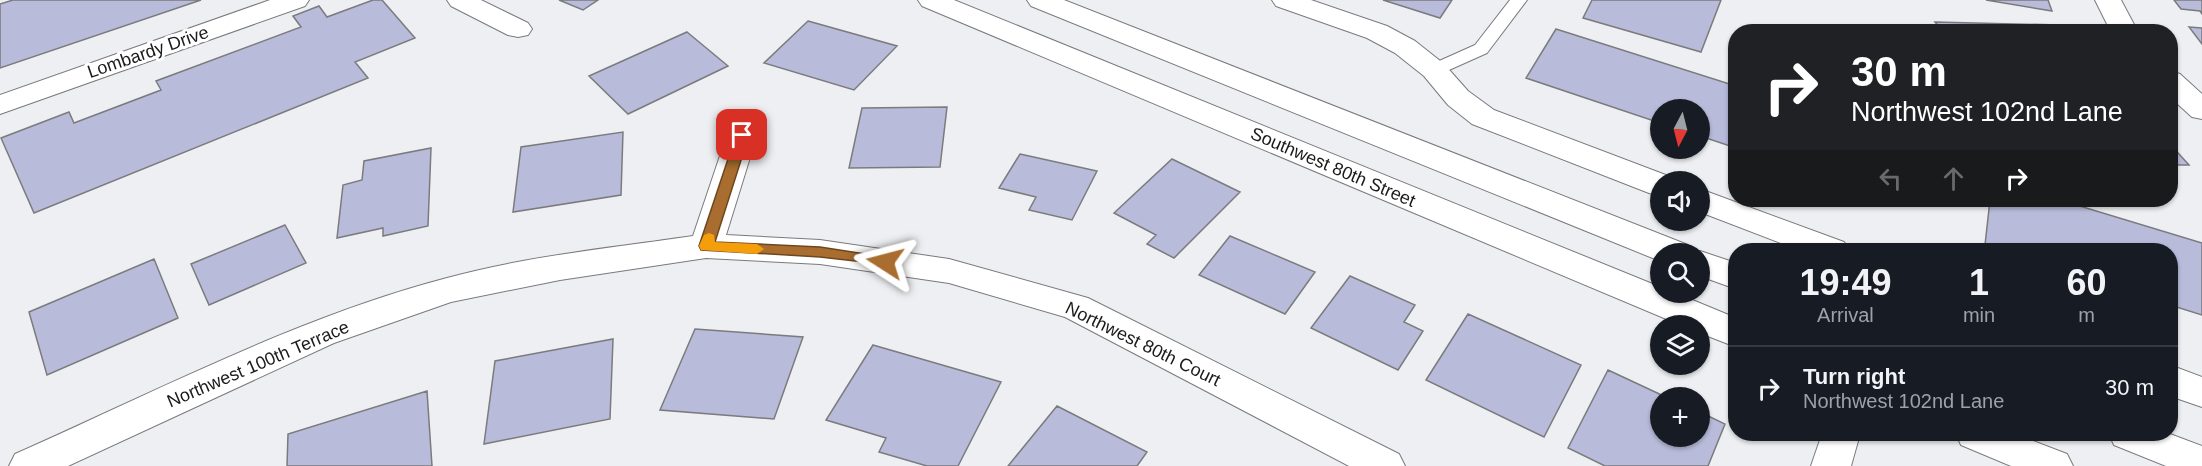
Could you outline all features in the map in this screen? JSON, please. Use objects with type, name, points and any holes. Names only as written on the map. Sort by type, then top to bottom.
[{"type":"street","name":"Lombardy Drive","points":[[0,105],[296,0]]},
{"type":"street","points":[[460,0],[518,29]]},
{"type":"street","name":"Southwest 80th Street","points":[[931,0],[1728,330]]},
{"type":"street","points":[[1040,0],[1650,244]]},
{"type":"street","points":[[1285,0],[1377,32],[1405,47],[1434,70],[1458,98],[1483,117],[1650,181]]},
{"type":"street","points":[[2108,0],[2121,24]]},
{"type":"street","points":[[2178,88],[2202,110]]},
{"type":"street","points":[[706,246],[742,135]]},
{"type":"street","points":[[1710,204],[1814,243]]},
{"type":"street","name":"Northwest 100th Terrace","points":[[29,466],[321,333],[448,290],[560,268],[706,246]]},
{"type":"street","name":"Northwest 80th Court","points":[[706,246],[820,252],[949,271],[1076,307],[1385,466]]},
{"type":"street","points":[[1710,267],[1728,274]]},
{"type":"street","points":[[2178,383],[2202,392]]},
{"type":"street","points":[[1831,466],[1839,441]]},
{"type":"street","points":[[1992,441],[2053,466]]},
{"type":"street","points":[[2146,441],[2202,463]]},
{"type":"lane","points":[[1434,70],[1481,49],[1519,0]]},
{"type":"building","points":[[13,0],[201,0],[0,68],[0,4]]},
{"type":"building","points":[[373,0],[382,0],[415,38],[355,62],[368,78],[34,213],[1,138],[69,112],[74,123],[161,90],[156,81],[301,27],[293,16],[319,6],[327,17]]},
{"type":"building","points":[[559,0],[598,0],[583,10]]},
{"type":"building","points":[[1383,0],[1452,0],[1440,18]]},
{"type":"building","points":[[1592,0],[1721,0],[1701,52],[1583,18]]},
{"type":"building","points":[[1986,0],[2048,0],[2052,11]]},
{"type":"building","points":[[2174,0],[2202,0],[2202,14],[2200,11],[2181,9]]},
{"type":"building","points":[[808,21],[897,46],[854,90],[764,63]]},
{"type":"building","points":[[1935,22],[2018,24],[1937,24]]},
{"type":"building","points":[[2189,27],[2202,28],[2202,44]]},
{"type":"building","points":[[1556,29],[1728,83],[1728,145],[1710,139],[1710,99],[1650,99],[1650,120],[1526,78]]},
{"type":"building","points":[[687,32],[728,66],[628,114],[589,76]]},
{"type":"building","points":[[947,107],[940,167],[849,168],[862,108]]},
{"type":"building","points":[[623,132],[621,195],[513,212],[521,147]]},
{"type":"building","points":[[431,148],[428,226],[383,236],[383,228],[337,238],[343,185],[362,180],[364,161]]},
{"type":"building","points":[[2178,153],[2189,165],[2178,165]]},
{"type":"building","points":[[1020,154],[1097,171],[1072,220],[1029,210],[1036,197],[999,188]]},
{"type":"building","points":[[1172,159],[1240,192],[1174,258],[1147,244],[1156,235],[1114,213]]},
{"type":"building","points":[[1989,207],[2083,207],[2202,243],[2202,315],[2178,308],[2178,243],[1985,243]]},
{"type":"building","points":[[285,225],[306,263],[209,305],[191,264]]},
{"type":"building","points":[[1230,236],[1315,272],[1285,314],[1199,275]]},
{"type":"building","points":[[154,259],[178,318],[47,375],[29,312]]},
{"type":"building","points":[[1350,276],[1415,305],[1404,322],[1423,331],[1398,370],[1311,328]]},
{"type":"building","points":[[1468,314],[1581,365],[1544,437],[1426,380]]},
{"type":"building","points":[[695,329],[803,337],[774,419],[660,410]]},
{"type":"building","points":[[613,339],[610,419],[484,444],[495,361]]},
{"type":"building","points":[[873,345],[1001,382],[958,466],[927,466],[879,452],[886,438],[826,420]]},
{"type":"building","points":[[1608,370],[1650,390],[1650,447],[1710,447],[1710,417],[1725,424],[1708,466],[1605,466],[1568,448]]},
{"type":"building","points":[[427,391],[432,466],[287,466],[288,434]]},
{"type":"building","points":[[1057,406],[1147,452],[1137,466],[1008,466]]},
{"type":"slow traffic","points":[[709,238],[706,246],[757,249]]},
{"type":"route","points":[[742,135],[706,246],[820,252],[885,262]]}]
